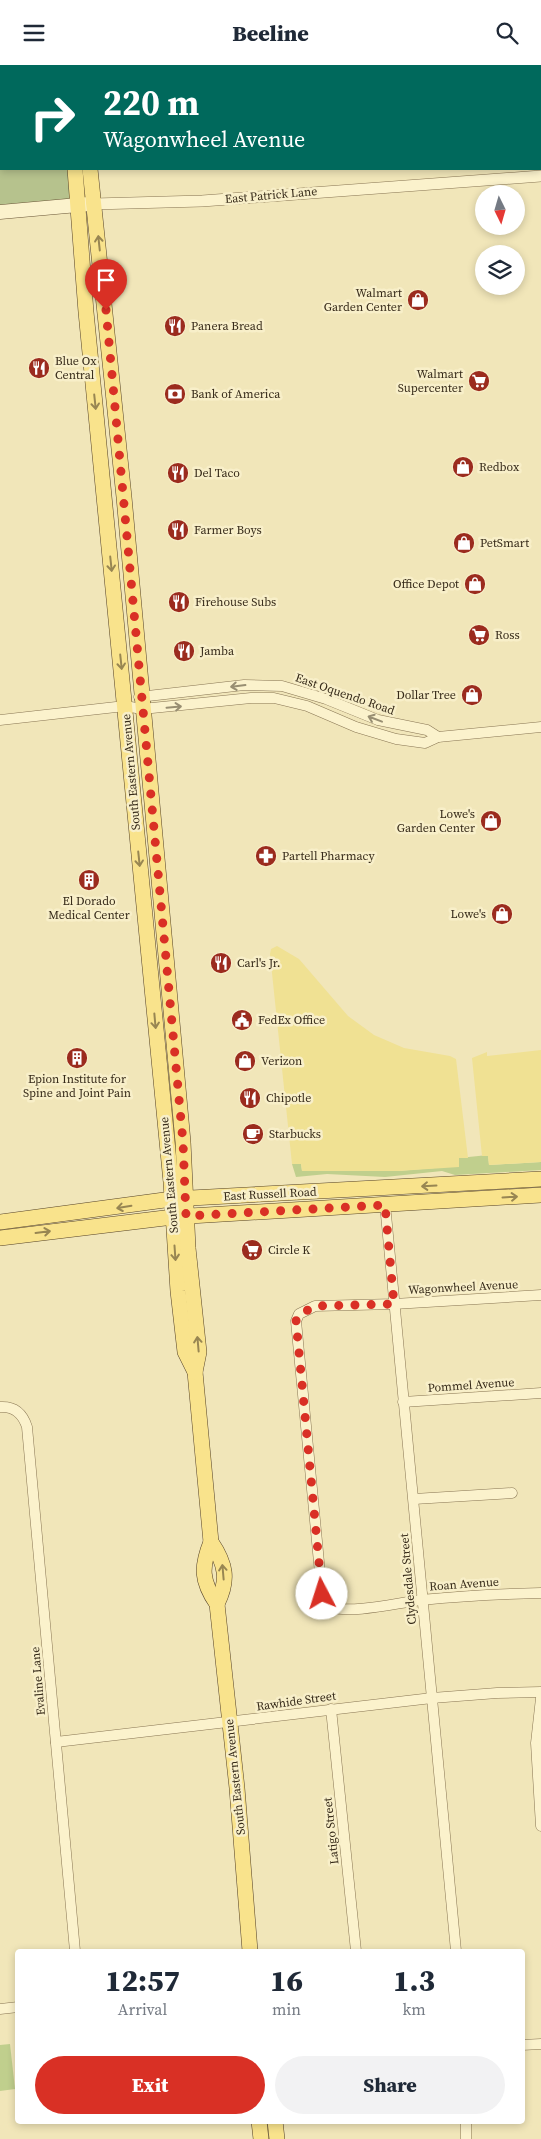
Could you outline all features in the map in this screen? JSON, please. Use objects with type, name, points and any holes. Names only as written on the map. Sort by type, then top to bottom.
[{"type":"main road","name":"South Eastern Avenue","points":[[75,170],[148,946],[179,1199]]},
{"type":"main road","name":"South Eastern Avenue","points":[[90,170],[124,497],[141,703],[164,940],[180,1216],[185,1353],[194,1372],[211,1542],[222,1559],[225,1588],[216,1604],[250,1949]]},
{"type":"main road","name":"East Patrick Lane","points":[[0,211],[94,204]]},
{"type":"main road","points":[[148,946],[164,940]]},
{"type":"main road","name":"East Russell Road","points":[[0,1222],[179,1199],[541,1179]]},
{"type":"main road","points":[[478,1183],[479,1199]]},
{"type":"main road","name":"East Russell Road","points":[[0,1238],[180,1216],[541,1195]]},
{"type":"main road","points":[[259,2124],[261,2139]]},
{"type":"main road","points":[[275,2124],[277,2139]]},
{"type":"street","name":"East Patrick Lane","points":[[94,204],[202,201],[541,176]]},
{"type":"street","name":"East Oquendo Road","points":[[0,720],[125,706],[244,685],[282,686],[326,699],[378,720],[427,730],[438,737]]},
{"type":"street","name":"East Oquendo Road","points":[[141,703],[274,698],[307,706],[356,727],[396,739],[425,743],[438,737],[541,727]]},
{"type":"street","name":"Clydesdale Street","points":[[385,1205],[456,1949]]},
{"type":"street","name":"Wagonwheel Avenue","points":[[329,1607],[322,1594],[296,1321],[299,1315],[315,1306],[394,1304],[541,1295]]},
{"type":"street","name":"Pommel Avenue","points":[[403,1402],[541,1393]]},
{"type":"street","name":"Evaline Lane","points":[[0,1407],[18,1411],[27,1427],[75,1949]]},
{"type":"street","points":[[414,1499],[512,1493]]},
{"type":"street","name":"Roan Avenue","points":[[329,1607],[344,1609],[423,1600],[541,1593]]},
{"type":"street","name":"Rawhide Street","points":[[56,1742],[432,1698],[541,1692]]},
{"type":"street","points":[[541,1698],[536,1743],[541,1826]]},
{"type":"street","name":"Latigo Street","points":[[331,1709],[356,1949]]},
{"type":"street","points":[[0,2009],[15,2007]]},
{"type":"street","points":[[525,2045],[541,2044]]},
{"type":"street","points":[[466,2124],[466,2139]]},
{"type":"green space","points":[[0,170],[72,170],[77,206],[0,212]]},
{"type":"green space","points":[[488,1155],[489,1165],[541,1162],[541,1170],[455,1175],[442,1171],[385,1177],[327,1174],[296,1177],[292,1164],[301,1163],[302,1171],[398,1171],[459,1166],[459,1158]]},
{"type":"green space","points":[[10,2044],[15,2089],[0,2091],[0,2045]]},
{"type":"sand","points":[[277,946],[299,959],[348,1016],[374,1035],[404,1048],[450,1056],[456,1059],[468,1158],[459,1158],[459,1167],[398,1171],[302,1171],[301,1164],[292,1164],[270,954],[271,949]]},
{"type":"sand","points":[[541,1050],[541,1162],[489,1165],[488,1156],[482,1156],[472,1058],[487,1052],[487,1056]]},
{"type":"place","name":"Walmart Garden Center","points":[[418,300]]},
{"type":"place","name":"Panera Bread","points":[[175,326]]},
{"type":"place","name":"Blue Ox Central","points":[[39,368]]},
{"type":"place","name":"Walmart Supercenter","points":[[479,381]]},
{"type":"place","name":"Bank of America","points":[[175,394]]},
{"type":"place","name":"Redbox","points":[[463,467]]},
{"type":"place","name":"Del Taco","points":[[178,473]]},
{"type":"place","name":"Farmer Boys","points":[[178,530]]},
{"type":"place","name":"PetSmart","points":[[464,543]]},
{"type":"place","name":"Office Depot","points":[[475,584]]},
{"type":"place","name":"Firehouse Subs","points":[[179,602]]},
{"type":"place","name":"Ross","points":[[479,635]]},
{"type":"place","name":"Jamba","points":[[184,651]]},
{"type":"place","name":"Dollar Tree","points":[[472,695]]},
{"type":"place","name":"Lowe's Garden Center","points":[[491,821]]},
{"type":"place","name":"Partell Pharmacy","points":[[266,856]]},
{"type":"place","name":"El Dorado Medical Center","points":[[89,880]]},
{"type":"place","name":"Lowe's","points":[[502,914]]},
{"type":"place","name":"Carl's Jr.","points":[[221,963]]},
{"type":"place","name":"FedEx Office","points":[[242,1020]]},
{"type":"place","name":"Epion Institute for Spine and Joint Pain","points":[[77,1058]]},
{"type":"place","name":"Verizon","points":[[245,1061]]},
{"type":"place","name":"Chipotle","points":[[250,1098]]},
{"type":"place","name":"Starbucks","points":[[253,1134]]},
{"type":"place","name":"Circle K","points":[[252,1250]]},
{"type":"route","points":[[106,310],[183,1142],[186,1216],[385,1205],[394,1304],[315,1306],[299,1315],[296,1321],[322,1594]]}]
